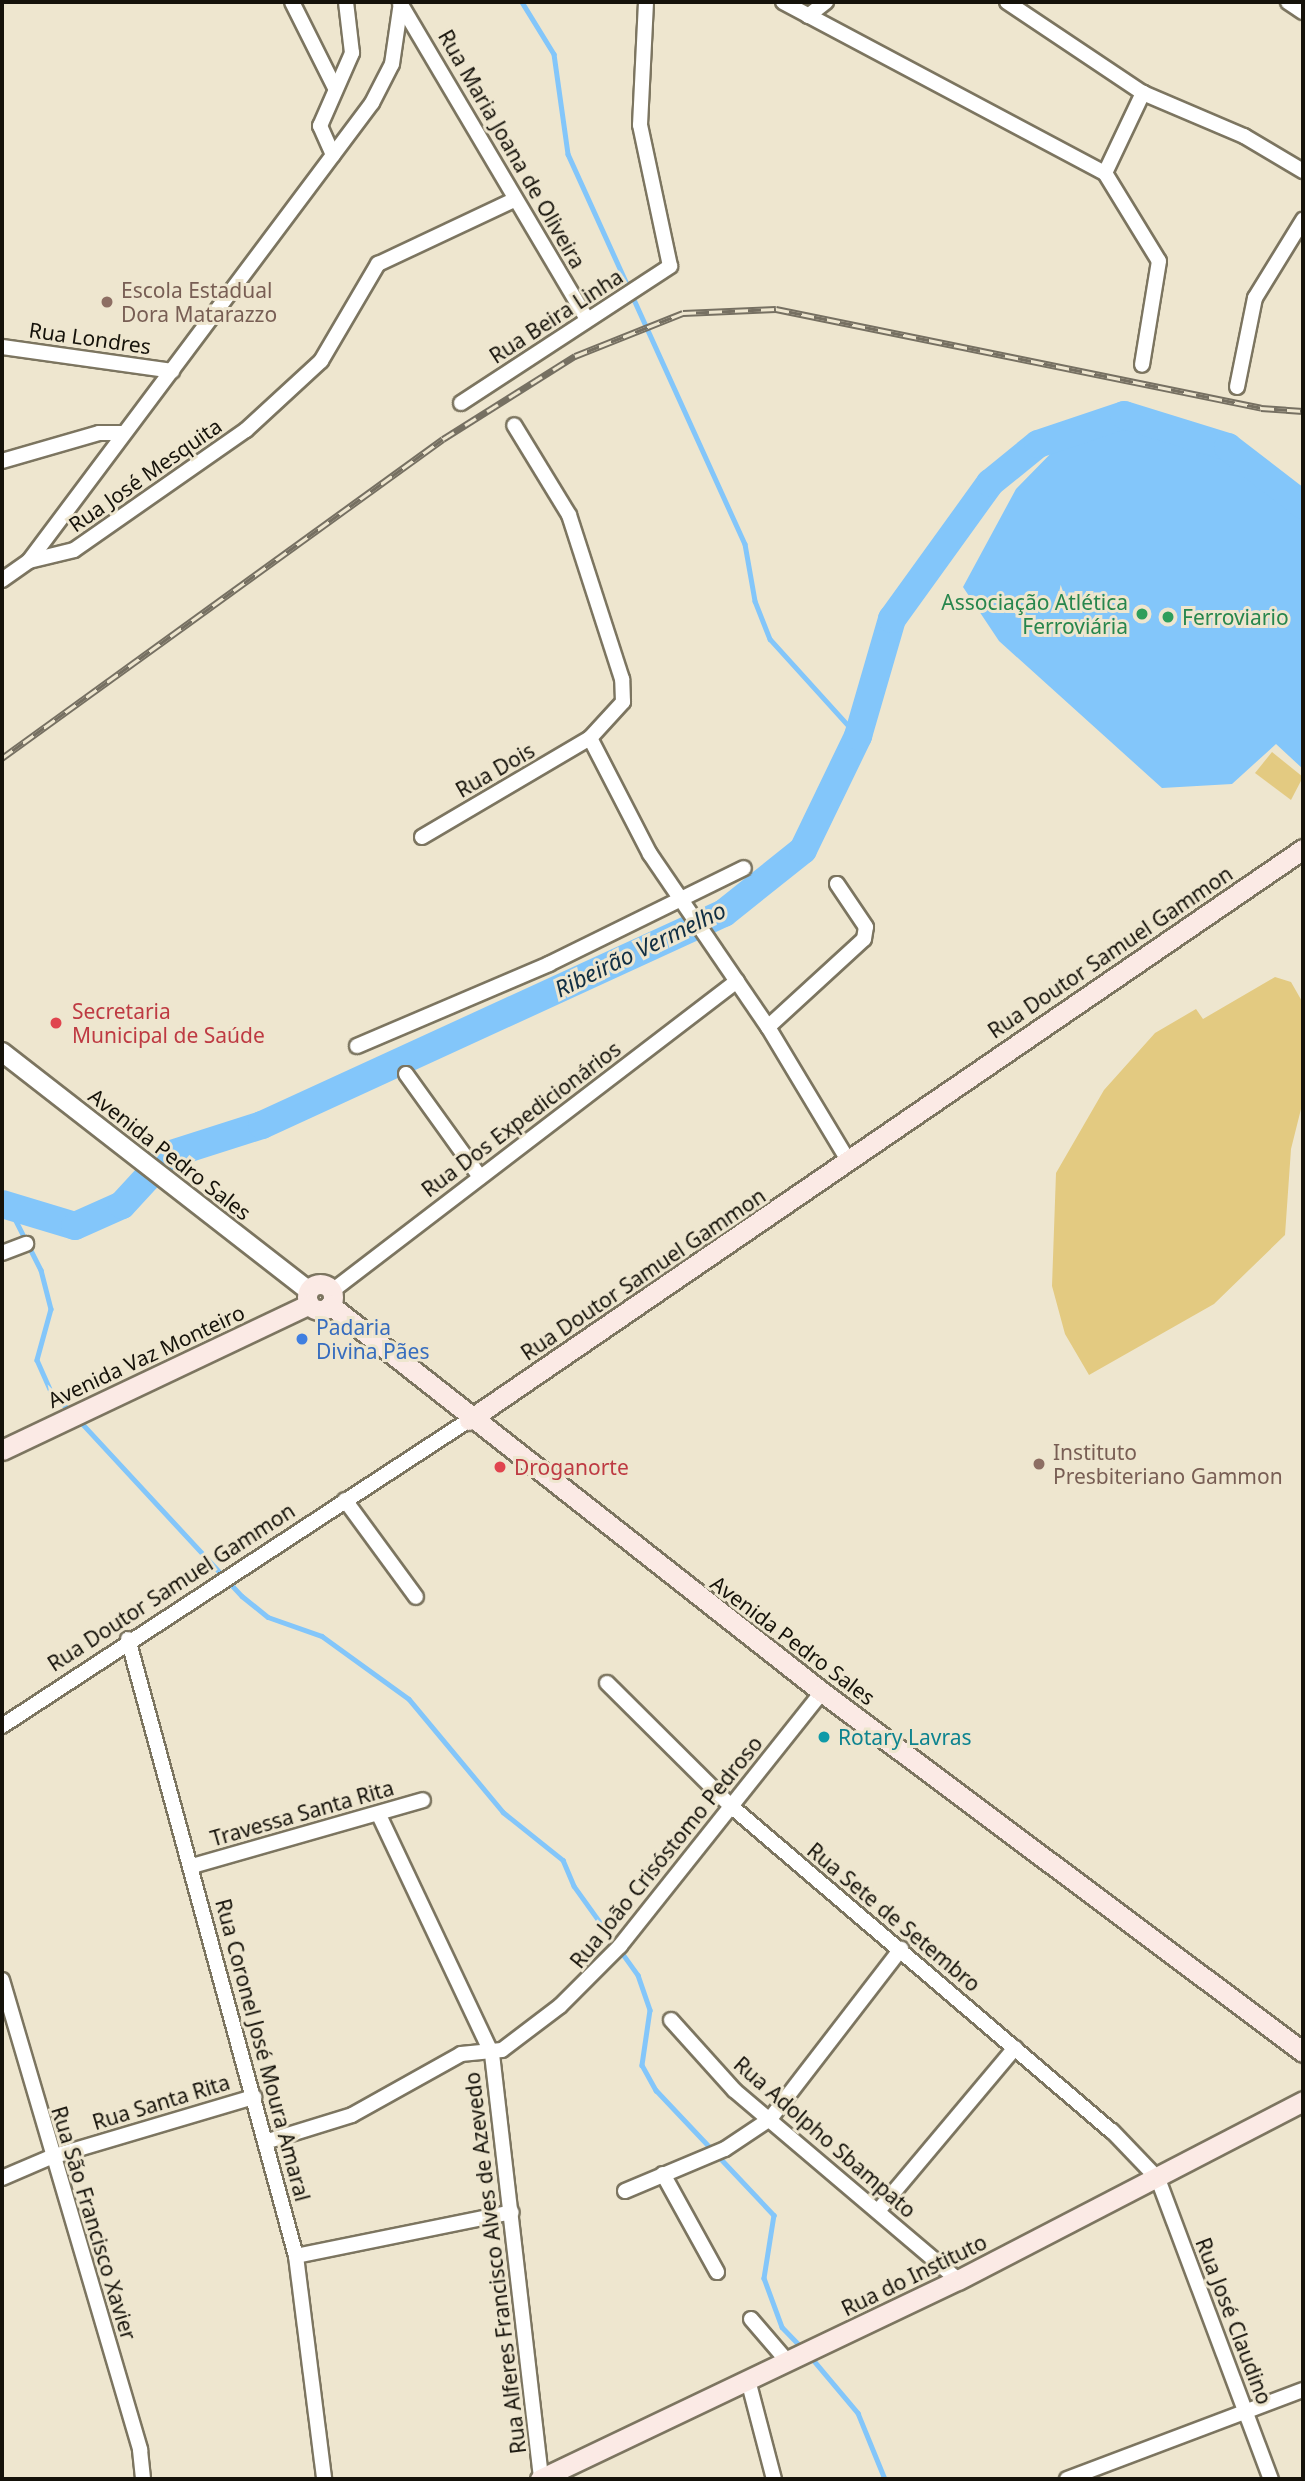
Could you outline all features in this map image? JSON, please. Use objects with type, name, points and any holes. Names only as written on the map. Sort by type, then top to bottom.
[{"type":"main road","name":"Rua Doutor Samuel Gammon","points":[[469,1420],[1303,849]]},
{"type":"main road","points":[[309,1297],[320,1310],[331,1298]]},
{"type":"main road","name":"Avenida Vaz Monteiro","points":[[2,1450],[309,1297]]},
{"type":"main road","name":"Avenida Pedro Sales","points":[[331,1298],[469,1420],[822,1692],[1303,2052]]},
{"type":"main road","name":"Rua do Instituto","points":[[540,2479],[958,2280],[1158,2179],[1303,2101]]},
{"type":"street","points":[[292,2],[335,88]]},
{"type":"street","points":[[333,155],[320,126],[352,53],[346,2]]},
{"type":"street","points":[[29,561],[386,81],[401,2]]},
{"type":"street","name":"Rua Maria Joana de Oliveira","points":[[401,2],[514,200],[586,317]]},
{"type":"street","name":"Rua Beira Linha","points":[[461,403],[586,317],[671,263],[640,125],[646,2]]},
{"type":"street","points":[[783,2],[1105,173],[1159,261],[1142,365]]},
{"type":"street","points":[[808,16],[826,2]]},
{"type":"street","points":[[1007,2],[1143,93],[1244,136],[1303,171]]},
{"type":"street","points":[[1288,2],[1303,12]]},
{"type":"street","points":[[1105,173],[1143,93]]},
{"type":"street","name":"Rua José Mesquita","points":[[2,580],[29,561],[74,550],[246,430],[321,361],[378,264],[514,200]]},
{"type":"street","points":[[1237,387],[1255,298],[1303,220]]},
{"type":"street","name":"Rua Londres","points":[[2,347],[172,371]]},
{"type":"street","name":"Rua Dois","points":[[422,837],[590,738],[616,715],[622,679],[569,515],[514,425]]},
{"type":"street","points":[[2,461],[79,437],[122,433]]},
{"type":"street","points":[[590,738],[681,904],[768,1027],[849,1162]]},
{"type":"street","points":[[357,1046],[681,904],[744,868]]},
{"type":"street","points":[[768,1027],[864,939],[866,927],[837,884]]},
{"type":"street","name":"Rua Dos Expedicionários","points":[[331,1298],[480,1177],[737,981]]},
{"type":"street","name":"Avenida Pedro Sales","points":[[2,1052],[133,1153],[309,1297]]},
{"type":"street","points":[[406,1074],[480,1177]]},
{"type":"street","points":[[2,1253],[26,1244]]},
{"type":"street","name":"Rua Doutor Samuel Gammon","points":[[2,1726],[128,1639],[469,1420]]},
{"type":"street","points":[[345,1500],[416,1597]]},
{"type":"street","name":"Rua Coronel José Moura Amaral","points":[[128,1639],[192,1866],[296,2256],[324,2479]]},
{"type":"street","name":"Rua Sete de Setembro","points":[[607,1683],[732,1807],[1015,2048],[1158,2179]]},
{"type":"street","name":"Rua João Crisóstomo Pedroso","points":[[492,2054],[590,1979],[732,1807],[822,1692]]},
{"type":"street","name":"Travessa Santa Rita","points":[[192,1866],[423,1801]]},
{"type":"street","name":"Rua Alferes Francisco Alves de Azevedo","points":[[379,1815],[492,2054],[540,2479]]},
{"type":"street","points":[[625,2191],[725,2150],[770,2119],[901,1949]]},
{"type":"street","name":"Rua São Francisco Xavier","points":[[2,1980],[51,2157],[140,2450],[143,2479]]},
{"type":"street","name":"Rua Adolpho Sbampato","points":[[671,2020],[734,2091],[958,2280]]},
{"type":"street","points":[[878,2211],[1015,2048]]},
{"type":"street","points":[[265,2142],[352,2115],[461,2054],[492,2054]]},
{"type":"street","name":"Rua Santa Rita","points":[[2,2178],[51,2157],[254,2097]]},
{"type":"street","points":[[663,2174],[717,2272]]},
{"type":"street","name":"Rua José Claudino","points":[[1158,2179],[1271,2479]]},
{"type":"street","points":[[296,2256],[512,2213]]},
{"type":"street","points":[[751,2319],[788,2362]]},
{"type":"street","points":[[747,2381],[775,2479]]},
{"type":"street","points":[[1067,2479],[1303,2390]]},
{"type":"shaded area","points":[[1272,752],[1303,777],[1291,800],[1255,773]]},
{"type":"shaded area","points":[[1275,977],[1291,982],[1303,1003],[1303,1101],[1291,1149],[1285,1235],[1214,1304],[1089,1375],[1065,1334],[1052,1286],[1056,1173],[1104,1090],[1155,1033],[1196,1009],[1203,1019]]},
{"type":"water","name":"Associação Atlética Ferroviária","points":[[1125,424],[1209,448],[1303,517],[1303,769],[1276,744],[1232,784],[1162,788],[999,641],[963,587],[1016,489],[1062,442]]},
{"type":"waterway","points":[[522,2],[554,54],[568,154],[745,544],[755,601],[770,639],[858,736]]},
{"type":"waterway","name":"Ribeirão Vermelho","points":[[2,1204],[75,1226],[122,1205],[168,1155],[262,1125],[724,913],[803,850],[858,736],[892,619],[990,483],[1038,444],[1124,415],[1228,447],[1303,505]]},
{"type":"waterway","points":[[8,1205],[41,1270],[51,1309],[37,1360],[52,1393],[69,1410]]},
{"type":"waterway","points":[[78,1419],[242,1596],[268,1617],[322,1636],[409,1699],[503,1812],[563,1860],[574,1886],[638,1975],[650,2010],[642,2065],[656,2090],[774,2215],[764,2278],[782,2327],[801,2347]]},
{"type":"waterway","points":[[810,2356],[858,2413],[885,2479]]},
{"type":"railway","points":[[2,758],[443,439],[575,356],[683,313],[776,309],[1261,408],[1303,411]]},
{"type":"place","name":"Escola Estadual Dora Matarazzo","points":[[107,302]]},
{"type":"place","name":"Associação Atlética Ferroviária","points":[[1142,614]]},
{"type":"place","name":"Ferroviario","points":[[1168,617]]},
{"type":"place","name":"Secretaria Municipal de Saúde","points":[[56,1023]]},
{"type":"place","name":"Padaria Divina Pães","points":[[302,1339]]},
{"type":"place","name":"Instituto Presbiteriano Gammon","points":[[1039,1464]]},
{"type":"place","name":"Droganorte","points":[[500,1467]]},
{"type":"place","name":"Rotary Lavras","points":[[824,1737]]}]
